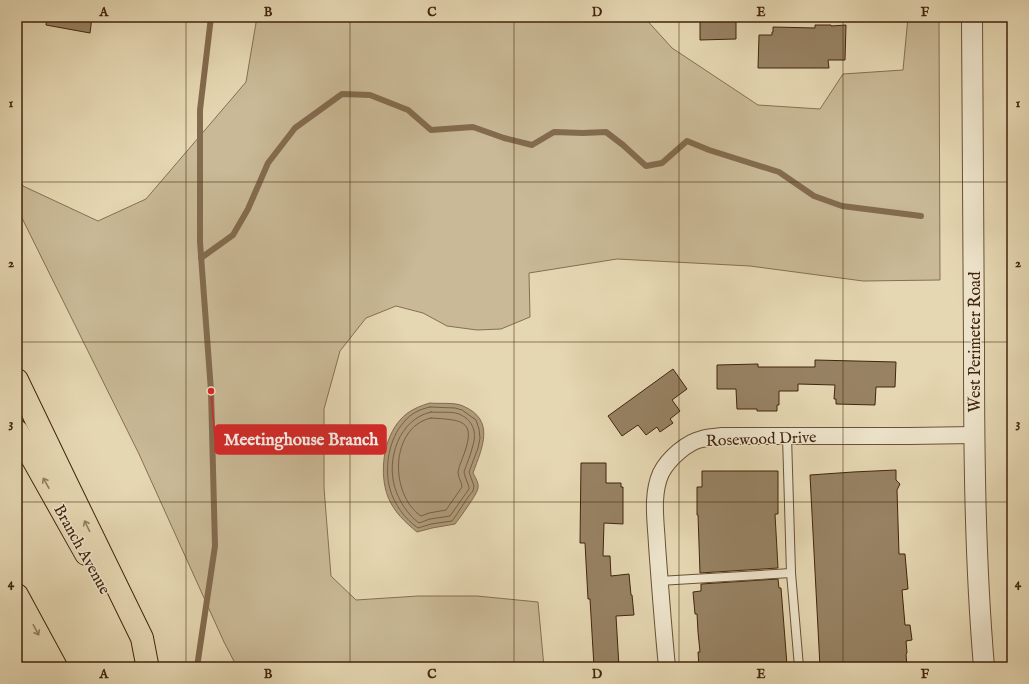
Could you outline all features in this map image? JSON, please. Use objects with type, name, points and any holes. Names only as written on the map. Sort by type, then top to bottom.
[{"type":"highway","points":[[17,380],[142,638],[148,666]]},
{"type":"highway","name":"Branch Avenue","points":[[17,431],[148,666]]},
{"type":"highway","points":[[17,596],[56,667]]},
{"type":"highway","points":[[17,637],[42,667]]},
{"type":"street","name":"West Perimeter Road","points":[[972,17],[974,435],[978,580],[984,667]]},
{"type":"street","name":"Rosewood Drive","points":[[667,667],[659,581],[655,510],[656,489],[661,473],[670,460],[683,448],[701,439],[723,436],[974,435]]},
{"type":"lane","points":[[787,436],[791,573],[799,667]]},
{"type":"lane","points":[[659,581],[791,573]]},
{"type":"shaded area","points":[[257,17],[644,17],[672,48],[758,105],[820,109],[843,74],[903,70],[908,17],[939,17],[940,280],[863,281],[750,266],[617,259],[529,273],[530,317],[501,329],[477,330],[447,326],[423,313],[396,306],[366,318],[340,351],[324,409],[324,488],[331,576],[356,600],[418,596],[477,596],[538,602],[544,667],[237,667],[224,642],[139,454],[17,208],[17,170],[23,186],[98,221],[146,199],[246,82]]},
{"type":"water","points":[[430,403],[463,406],[473,412],[480,419],[484,435],[480,454],[473,473],[478,488],[468,506],[455,524],[417,532],[404,520],[390,502],[385,488],[383,467],[384,456],[390,436],[401,419],[414,409]]},
{"type":"building","points":[[47,17],[92,17],[90,33],[46,25]]},
{"type":"building","points":[[700,17],[736,17],[736,39],[700,40]]},
{"type":"building","points":[[815,25],[846,25],[845,60],[828,60],[829,68],[758,68],[759,35],[772,35],[773,27],[815,28]]},
{"type":"building","points":[[815,360],[896,362],[895,387],[876,387],[875,405],[836,404],[836,399],[834,399],[835,385],[798,384],[798,391],[779,391],[779,405],[777,405],[777,411],[737,409],[736,389],[717,389],[717,365],[758,364],[758,367],[815,367]]},
{"type":"building","points":[[673,369],[687,389],[672,400],[680,411],[670,419],[673,423],[660,432],[657,427],[646,435],[638,425],[622,436],[608,416]]},
{"type":"building","points":[[581,463],[606,463],[606,483],[621,483],[621,487],[623,487],[623,524],[604,523],[603,556],[610,556],[611,576],[629,574],[634,615],[616,616],[619,667],[594,667],[585,543],[580,543]]},
{"type":"building","points":[[896,470],[896,480],[900,484],[897,490],[899,554],[905,554],[908,589],[902,590],[905,625],[910,625],[912,640],[906,641],[907,667],[820,667],[810,475]]},
{"type":"building","points":[[702,471],[778,471],[778,514],[775,514],[778,568],[700,573],[697,487],[702,487]]},
{"type":"building","points":[[778,579],[779,588],[781,588],[787,665],[757,667],[699,667],[698,652],[700,652],[697,614],[695,614],[693,592],[701,591],[701,584]]},
{"type":"waterway","points":[[197,667],[215,546],[211,391],[200,242],[200,110],[211,17]]},
{"type":"waterway","points":[[201,258],[233,235],[248,209],[268,163],[295,128],[342,94],[370,95],[408,110],[431,130],[473,127],[504,138],[532,145],[554,132],[606,132],[646,166],[662,163],[687,141],[709,150],[779,172],[814,196],[842,206],[921,216]]},
{"type":"place","name":"Meetinghouse Branch","points":[[211,391]]}]
